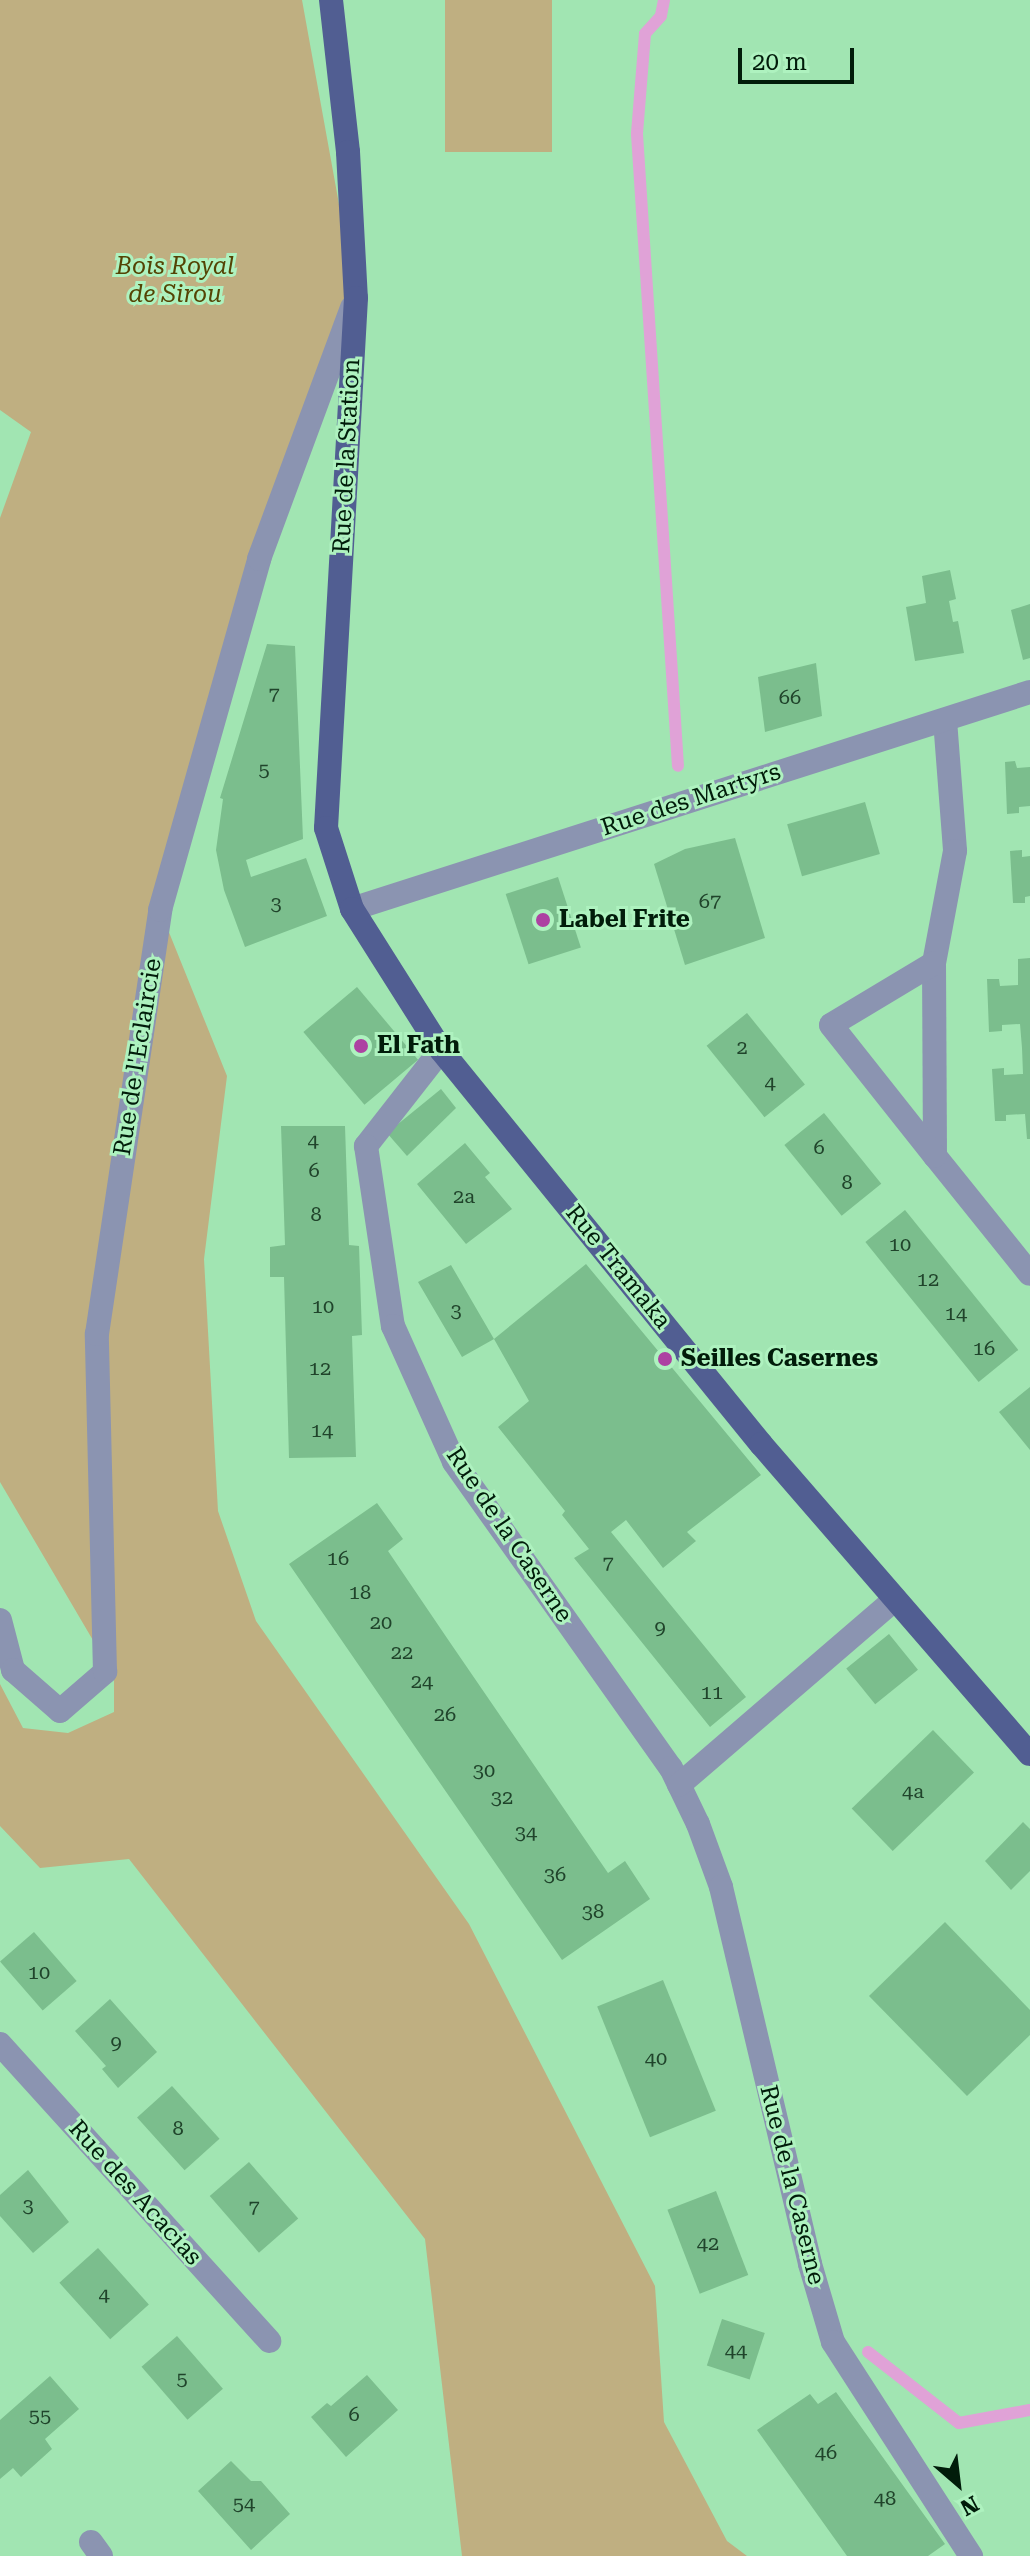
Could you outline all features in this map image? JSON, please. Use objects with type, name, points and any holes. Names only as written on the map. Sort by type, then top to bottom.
[{"type":"main road","name":"Rue de la Station","points":[[331,0],[348,152],[356,298],[326,828],[352,909]]},
{"type":"main road","name":"Rue Tramaka","points":[[352,909],[441,1050],[761,1444],[1030,1754]]},
{"type":"street","name":"Rue de l'Eclaircie","points":[[0,1620],[13,1670],[60,1711],[105,1672],[97,1334],[160,910],[259,559],[356,298]]},
{"type":"street","name":"Rue des Martyrs","points":[[352,909],[1030,692]]},
{"type":"street","points":[[935,1156],[934,963],[955,851],[945,720]]},
{"type":"street","points":[[934,963],[831,1025],[1030,1274]]},
{"type":"street","name":"Rue de la Caserne","points":[[441,1050],[366,1146],[393,1326],[454,1462],[671,1768],[679,1785],[721,1887],[810,2264],[833,2342],[971,2556]]},
{"type":"street","points":[[679,1785],[895,1599]]},
{"type":"street","name":"Rue des Acacias","points":[[0,2044],[269,2341]]},
{"type":"green space","name":"Bois Royal de Sirou","points":[[0,0],[302,0],[356,298],[259,559],[160,910],[227,1076],[204,1259],[218,1511],[256,1621],[469,1924],[655,2286],[664,2422],[727,2541],[747,2556],[462,2556],[425,2239],[129,1859],[40,1868],[0,1826],[0,1684],[23,1728],[68,1733],[114,1712],[114,1676],[0,1482],[0,518],[31,432],[0,410]]},
{"type":"green space","points":[[445,0],[552,0],[552,152],[445,152]]},
{"type":"building","points":[[950,570],[956,599],[949,601],[953,622],[958,621],[964,653],[915,661],[906,607],[926,603],[922,576]]},
{"type":"building","points":[[1030,604],[1030,658],[1023,660],[1011,610]]},
{"type":"building","points":[[267,644],[295,646],[303,839],[246,860],[251,877],[306,858],[327,916],[245,947],[224,890],[216,850],[223,799],[220,798]]},
{"type":"building","points":[[816,663],[822,716],[765,732],[758,677]]},
{"type":"building","points":[[1015,761],[1017,768],[1030,767],[1030,806],[1019,807],[1019,813],[1007,814],[1005,762]]},
{"type":"building","points":[[865,802],[880,854],[802,876],[787,824]]},
{"type":"building","points":[[735,838],[765,938],[685,965],[654,864],[685,849]]},
{"type":"building","points":[[1022,850],[1022,857],[1030,856],[1030,896],[1025,897],[1025,903],[1013,903],[1010,851]]},
{"type":"building","name":"Label Frite","points":[[558,877],[581,947],[529,964],[506,894]]},
{"type":"building","points":[[1030,958],[1030,1139],[1027,1139],[1025,1114],[1006,1115],[1006,1121],[995,1121],[992,1069],[1004,1068],[1004,1075],[1023,1074],[1022,1048],[1020,1024],[1002,1025],[1002,1031],[989,1032],[987,979],[999,979],[1000,986],[1018,985],[1018,959]]},
{"type":"building","name":"El Fath","points":[[357,987],[418,1060],[364,1105],[303,1032]]},
{"type":"building","points":[[747,1013],[805,1084],[764,1117],[707,1046]]},
{"type":"building","points":[[441,1089],[456,1108],[407,1156],[387,1133]]},
{"type":"building","points":[[824,1113],[881,1184],[842,1216],[784,1145]]},
{"type":"building","points":[[281,1126],[345,1126],[349,1245],[359,1246],[362,1335],[352,1336],[356,1457],[289,1458],[284,1277],[270,1277],[270,1247],[285,1245]]},
{"type":"building","points":[[465,1143],[490,1173],[485,1177],[512,1209],[466,1244],[417,1184]]},
{"type":"building","points":[[905,1210],[1018,1350],[979,1382],[865,1242]]},
{"type":"building","points":[[586,1264],[761,1475],[687,1532],[696,1541],[663,1568],[626,1520],[611,1532],[746,1697],[710,1727],[574,1558],[589,1549],[562,1515],[565,1511],[498,1427],[529,1401],[494,1339]]},
{"type":"building","points":[[451,1265],[494,1339],[462,1357],[418,1282]]},
{"type":"building","points":[[1030,1387],[1030,1450],[999,1412]]},
{"type":"building","points":[[377,1503],[403,1539],[388,1551],[608,1873],[625,1861],[650,1899],[562,1960],[289,1564]]},
{"type":"building","points":[[889,1634],[918,1670],[875,1704],[846,1669]]},
{"type":"building","points":[[933,1730],[974,1772],[893,1851],[852,1808]]},
{"type":"building","points":[[1023,1822],[1030,1829],[1030,1871],[1011,1890],[985,1861]]},
{"type":"building","points":[[945,1922],[1030,2010],[1030,2035],[967,2096],[869,1996]]},
{"type":"building","points":[[34,1932],[77,1981],[43,2011],[0,1962]]},
{"type":"building","points":[[663,1980],[716,2111],[650,2137],[597,2007]]},
{"type":"building","points":[[110,1999],[157,2052],[118,2088],[102,2069],[106,2066],[75,2031]]},
{"type":"building","points":[[172,2086],[220,2139],[185,2170],[137,2117]]},
{"type":"building","points":[[249,2162],[298,2219],[259,2253],[210,2196]]},
{"type":"building","points":[[28,2170],[69,2222],[33,2253],[0,2216],[0,2195]]},
{"type":"building","points":[[716,2191],[748,2275],[700,2294],[667,2210]]},
{"type":"building","points":[[98,2248],[149,2304],[110,2339],[59,2283]]},
{"type":"building","points":[[722,2319],[765,2333],[750,2380],[707,2366]]},
{"type":"building","points":[[177,2336],[223,2389],[187,2420],[142,2367]]},
{"type":"building","points":[[367,2375],[398,2410],[346,2457],[311,2417],[327,2403],[331,2406]]},
{"type":"building","points":[[50,2376],[79,2409],[45,2439],[52,2449],[21,2477],[13,2468],[0,2479],[0,2420]]},
{"type":"building","points":[[836,2392],[945,2544],[928,2556],[847,2556],[757,2430],[810,2394],[818,2404]]},
{"type":"building","points":[[231,2461],[251,2481],[261,2481],[290,2514],[251,2550],[198,2491]]},
{"type":"waterway","points":[[664,0],[661,16],[645,34],[637,134],[678,766]]},
{"type":"waterway","points":[[868,2352],[959,2423],[1030,2410]]},
{"type":"place","name":"Label Frite","points":[[543,920]]},
{"type":"place","name":"El Fath","points":[[361,1046]]},
{"type":"place","name":"Seilles Casernes","points":[[665,1359]]}]
